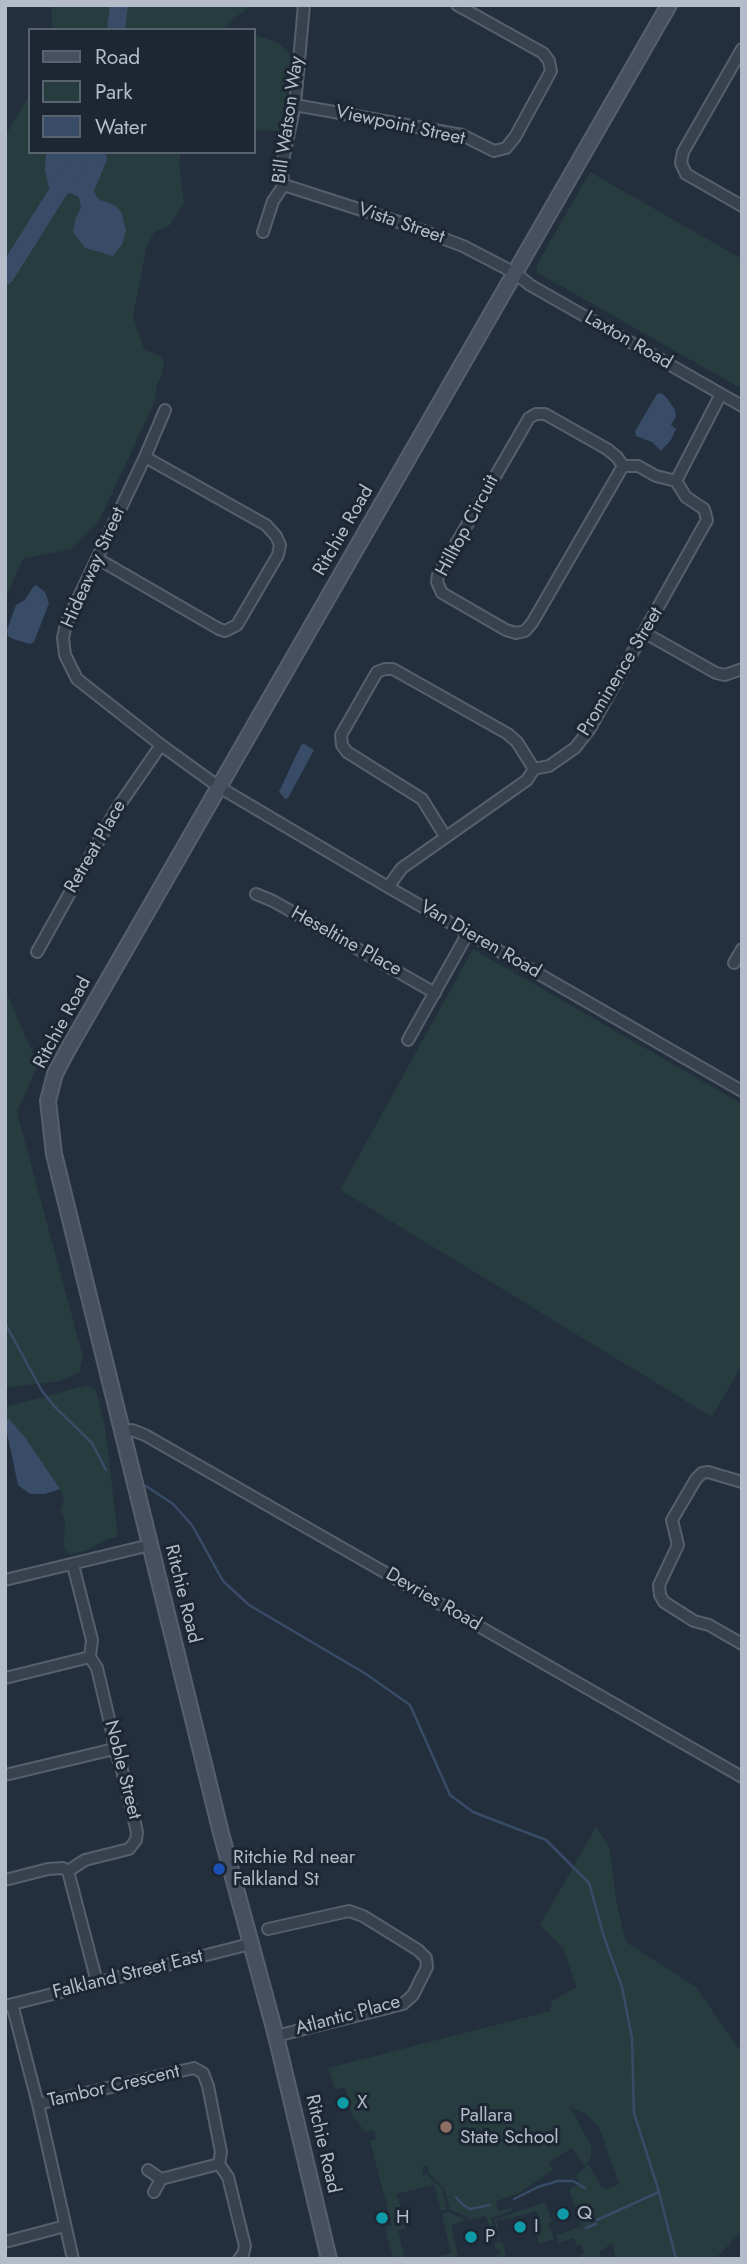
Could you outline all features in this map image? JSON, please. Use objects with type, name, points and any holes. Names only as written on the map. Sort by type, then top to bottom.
[{"type":"street","name":"Bill Watson Way","points":[[263,232],[273,201],[284,185],[281,169],[295,104],[304,5]]},
{"type":"street","name":"Viewpoint Street","points":[[295,104],[462,135],[494,151],[506,148],[515,137],[551,71],[549,61],[543,52],[457,5]]},
{"type":"street","name":"Ritchie Road","points":[[330,2259],[54,1154],[48,1101],[55,1074],[67,1051],[669,5]]},
{"type":"street","points":[[742,50],[683,152],[681,163],[687,174],[742,206]]},
{"type":"street","name":"Vista Street","points":[[284,185],[463,246],[515,273]]},
{"type":"street","name":"Laxton Road","points":[[515,273],[530,285],[742,406]]},
{"type":"street","points":[[676,481],[722,394]]},
{"type":"street","name":"Hideaway Street","points":[[165,410],[66,624],[63,638],[65,655],[77,680],[219,787]]},
{"type":"street","name":"Hilltop Circuit","points":[[536,414],[545,414],[607,449],[623,466],[525,631],[516,633],[506,629],[442,593],[437,582],[438,575],[529,418],[536,414]]},
{"type":"street","points":[[98,559],[226,631],[236,625],[278,555],[280,545],[266,525],[145,457]]},
{"type":"street","name":"Hilltop Circuit","points":[[623,466],[638,466],[656,476],[676,481]]},
{"type":"street","name":"Prominence Street","points":[[388,887],[402,867],[527,780],[534,769],[549,766],[575,748],[589,730],[707,520],[704,509],[686,497],[676,481]]},
{"type":"street","points":[[645,633],[724,676],[742,669]]},
{"type":"street","points":[[445,836],[422,799],[347,752],[342,745],[341,735],[377,672],[385,668],[393,669],[508,734],[517,742],[534,769]]},
{"type":"street","name":"Retreat Place","points":[[37,952],[116,810],[160,745]]},
{"type":"street","name":"Van Dieren Road","points":[[219,787],[742,1091]]},
{"type":"street","name":"Heseltine Place","points":[[256,894],[273,901],[435,993]]},
{"type":"street","points":[[408,1041],[468,933]]},
{"type":"street","points":[[734,963],[742,949]]},
{"type":"street","name":"Devries Road","points":[[122,1432],[132,1430],[145,1435],[742,1777]]},
{"type":"street","points":[[742,1482],[708,1472],[702,1473],[696,1479],[672,1520],[678,1545],[659,1586],[664,1602],[694,1621],[709,1625],[742,1644]]},
{"type":"street","points":[[5,1580],[150,1545]]},
{"type":"street","name":"Noble Street","points":[[5,1880],[48,1869],[63,1868],[68,1871],[85,1860],[129,1849],[136,1840],[137,1832],[114,1749],[97,1668],[90,1657],[92,1640],[73,1565]]},
{"type":"street","points":[[5,1678],[90,1657]]},
{"type":"street","points":[[5,1775],[114,1749]]},
{"type":"street","points":[[68,1871],[97,1982]]},
{"type":"street","name":"Atlantic Place","points":[[268,1929],[349,1911],[363,1916],[418,1950],[426,1958],[427,1967],[413,1995],[403,2004],[276,2036]]},
{"type":"street","name":"Falkland Street East","points":[[8,2005],[250,1944]]},
{"type":"street","points":[[8,2005],[38,2104],[73,2259]]},
{"type":"street","name":"Tambor Crescent","points":[[38,2104],[194,2068],[204,2073],[221,2152],[219,2164],[228,2177],[245,2246],[239,2259]]},
{"type":"street","points":[[154,2192],[161,2179],[219,2164]]},
{"type":"street","points":[[148,2170],[161,2179]]},
{"type":"street","points":[[5,2242],[65,2226]]},
{"type":"green space","points":[[51,5],[252,5],[225,28],[52,28]]},
{"type":"green space","points":[[256,36],[277,42],[289,53],[292,68],[279,131],[256,130]]},
{"type":"green space","points":[[28,98],[28,154],[181,154],[179,165],[184,203],[169,226],[154,232],[146,249],[133,316],[144,349],[159,355],[164,362],[154,403],[98,523],[72,549],[23,559],[5,599],[5,136]]},
{"type":"green space","points":[[590,172],[742,259],[742,389],[538,273],[536,266]]},
{"type":"green space","points":[[473,949],[742,1104],[742,1365],[712,1417],[340,1190]]},
{"type":"green space","points":[[5,989],[38,1065],[17,1112],[83,1357],[79,1373],[60,1381],[5,1388]]},
{"type":"green space","points":[[88,1385],[96,1390],[105,1427],[118,1537],[69,1555],[64,1546],[65,1520],[60,1511],[64,1500],[60,1489],[8,1419],[5,1423],[5,1407]]},
{"type":"green space","points":[[596,1827],[609,1846],[617,1905],[626,1942],[696,1987],[741,2052],[742,2234],[715,2259],[616,2259],[612,2243],[600,2252],[601,2259],[581,2259],[580,2255],[584,2253],[581,2245],[576,2245],[574,2238],[559,2243],[556,2234],[581,2226],[569,2189],[579,2181],[576,2175],[589,2165],[602,2187],[607,2189],[619,2184],[599,2127],[586,2114],[570,2107],[591,2146],[591,2156],[587,2164],[584,2166],[572,2148],[549,2162],[553,2170],[518,2194],[496,2201],[498,2211],[511,2208],[512,2211],[491,2218],[496,2238],[489,2239],[488,2234],[491,2233],[486,2216],[469,2220],[468,2217],[450,2210],[444,2189],[429,2173],[427,2166],[422,2167],[423,2175],[427,2174],[442,2189],[447,2209],[441,2211],[434,2185],[397,2194],[406,2228],[398,2231],[405,2259],[393,2259],[385,2227],[392,2225],[370,2141],[376,2139],[374,2130],[365,2132],[352,2115],[345,2087],[335,2089],[328,2068],[550,2011],[552,2001],[576,1987],[564,1949],[540,1925]]},
{"type":"green space","points":[[545,2202],[552,2221],[548,2223],[554,2239],[539,2244],[537,2234],[542,2232],[537,2211],[497,2221],[500,2243],[503,2243],[506,2256],[494,2259],[493,2256],[500,2254],[494,2243],[499,2241],[494,2220]]},
{"type":"green space","points":[[448,2212],[463,2218],[464,2221],[451,2225],[459,2259],[439,2259],[438,2256],[451,2253],[442,2214]]},
{"type":"water","points":[[46,154],[106,154],[107,160],[94,191],[98,199],[116,206],[122,214],[126,231],[122,245],[113,256],[85,248],[73,232],[81,208],[79,197],[70,193],[60,196],[49,188],[45,170]]},
{"type":"water","points":[[661,393],[675,410],[676,416],[671,425],[676,429],[661,451],[652,442],[636,436],[635,431],[657,394]]},
{"type":"water","points":[[36,585],[45,592],[49,603],[34,642],[30,644],[8,636],[7,630],[16,605],[25,600]]},
{"type":"water","points":[[301,745],[314,750],[285,799],[279,792]]},
{"type":"water","points":[[8,1418],[24,1436],[60,1489],[45,1494],[30,1494],[18,1485],[5,1423]]},
{"type":"waterway","points":[[116,28],[119,5]]},
{"type":"waterway","points":[[5,276],[82,154]]},
{"type":"waterway","points":[[5,1323],[42,1391],[92,1443],[106,1470]]},
{"type":"waterway","points":[[146,1486],[173,1504],[192,1525],[223,1581],[249,1605],[366,1674],[410,1705],[450,1795],[473,1812],[546,1840],[589,1883],[622,1987],[632,2038],[634,2113],[659,2192],[676,2259]]},
{"type":"waterway","points":[[514,2199],[558,2181],[573,2181],[585,2188]]},
{"type":"waterway","points":[[597,2220],[659,2192]]},
{"type":"waterway","points":[[456,2197],[470,2209],[490,2205]]},
{"type":"waterway","points":[[586,2228],[596,2224]]},
{"type":"place","name":"Ritchie Rd near Falkland St","points":[[219,1869]]},
{"type":"place","name":"X","points":[[343,2103]]},
{"type":"place","name":"Pallara State School","points":[[446,2127]]},
{"type":"place","name":"Q","points":[[563,2214]]},
{"type":"place","name":"H","points":[[382,2218]]},
{"type":"place","name":"I","points":[[520,2227]]},
{"type":"place","name":"P","points":[[471,2237]]}]
